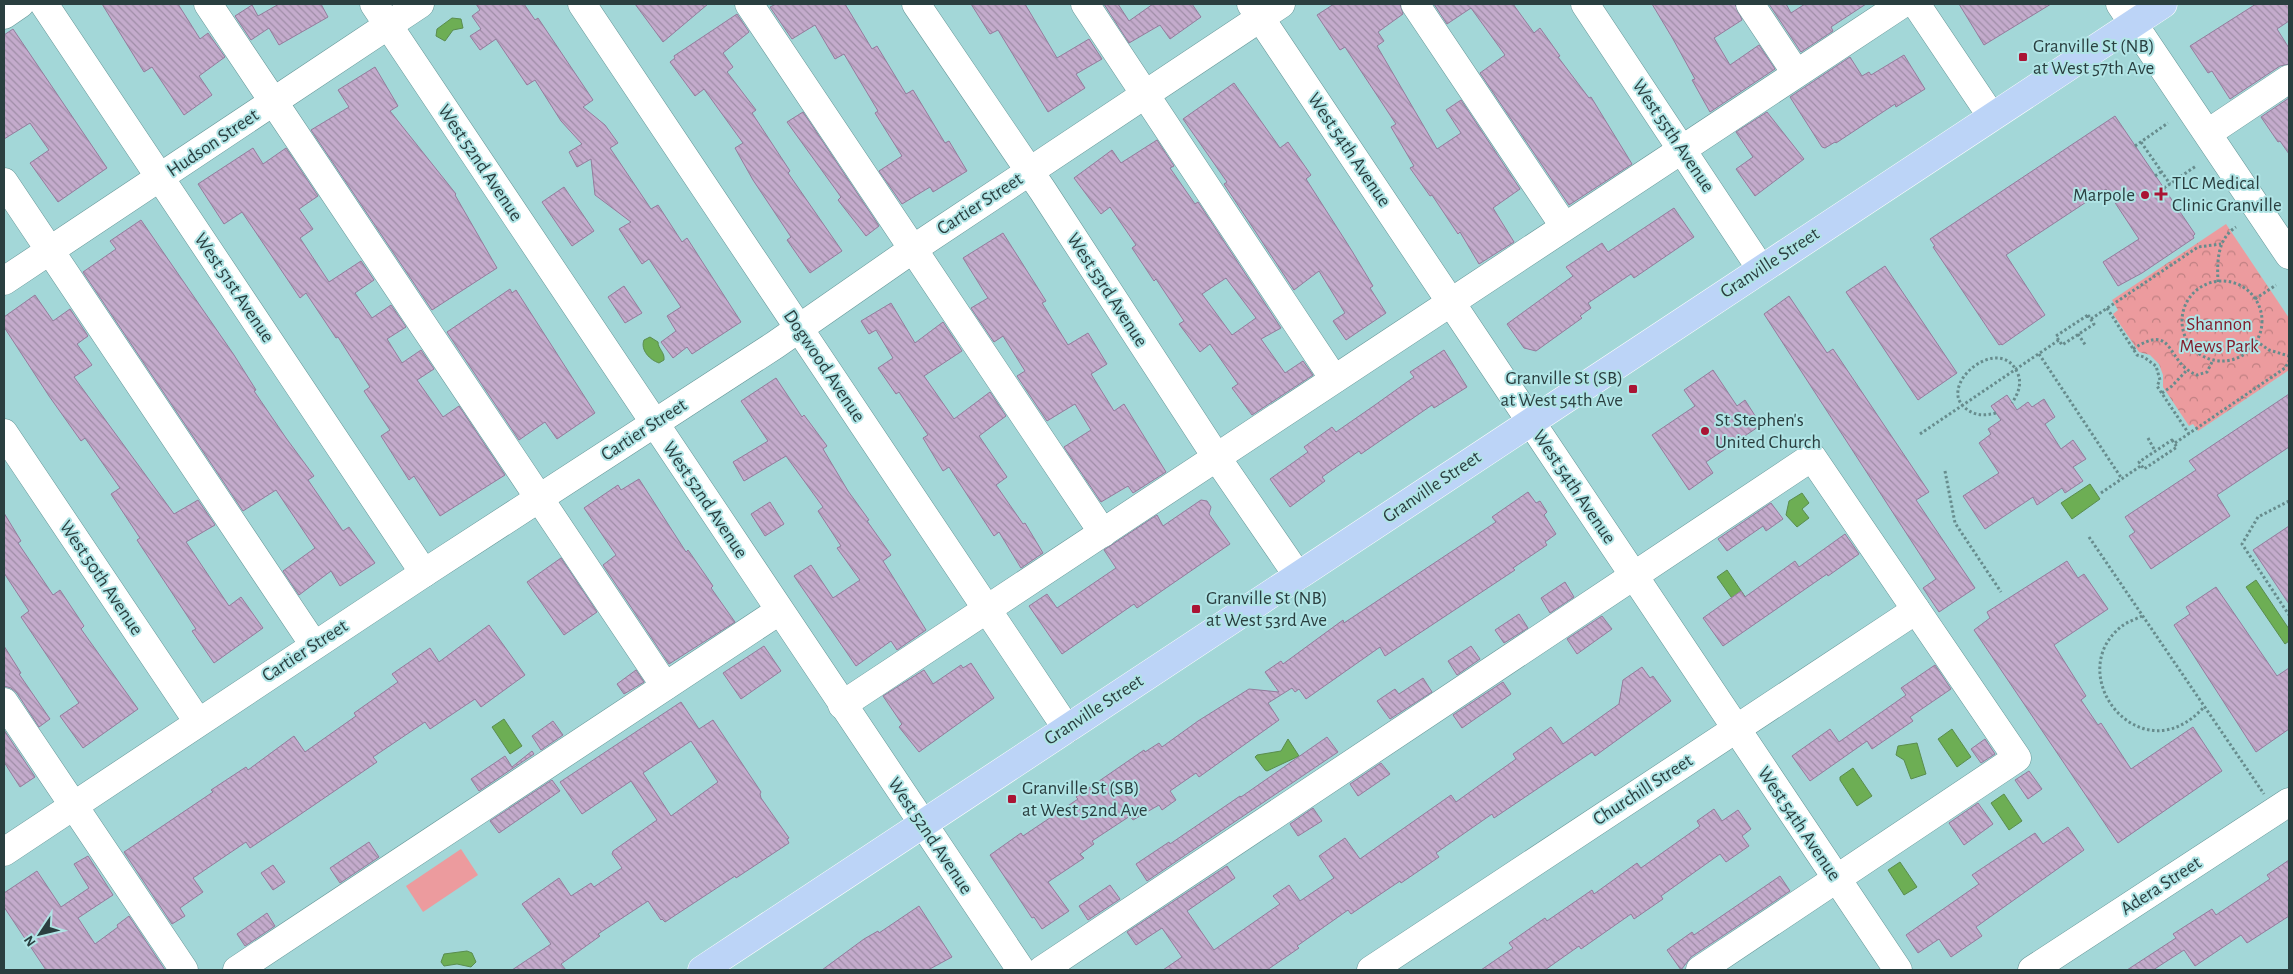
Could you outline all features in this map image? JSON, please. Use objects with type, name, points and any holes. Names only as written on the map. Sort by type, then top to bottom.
[{"type":"highway","name":"Granville Street","points":[[702,970],[1992,117],[2127,13],[2163,4]]},
{"type":"street","points":[[4,14],[20,4]]},
{"type":"street","name":"West 51st Avenue","points":[[44,4],[424,572]]},
{"type":"street","points":[[208,4],[665,686]]},
{"type":"street","name":"West 52nd Avenue","points":[[374,4],[1021,970]]},
{"type":"street","name":"Hudson Street","points":[[4,281],[420,4]]},
{"type":"street","name":"Dogwood Avenue","points":[[582,4],[1067,729]]},
{"type":"street","points":[[749,4],[1103,533]]},
{"type":"street","name":"West 53rd Avenue","points":[[916,4],[1030,172],[1217,458],[1298,576]]},
{"type":"street","points":[[1085,4],[1334,379]]},
{"type":"street","points":[[1415,4],[1564,226]]},
{"type":"street","name":"West 55th Avenue","points":[[1585,4],[1761,269]]},
{"type":"street","points":[[1750,4],[1796,74]]},
{"type":"street","points":[[842,705],[1902,4]]},
{"type":"street","points":[[1916,4],[1992,117]]},
{"type":"street","name":"Cartier Street","points":[[4,852],[424,572],[654,424],[1145,94],[1264,8]]},
{"type":"street","name":"West 54th Avenue","points":[[1264,8],[1450,302],[1898,970]]},
{"type":"street","points":[[2127,13],[2289,255]]},
{"type":"street","points":[[2208,133],[2289,79]]},
{"type":"street","points":[[4,182],[49,252],[314,645]]},
{"type":"street","name":"West 50th Avenue","points":[[4,433],[198,722]]},
{"type":"street","points":[[1042,970],[1632,575],[1812,457],[2017,758],[1700,970]]},
{"type":"street","name":"Churchill Street","points":[[1371,970],[1916,610]]},
{"type":"street","points":[[237,970],[779,611]]},
{"type":"street","points":[[4,702],[184,970]]},
{"type":"street","name":"Adera Street","points":[[2032,970],[2282,806]]},
{"type":"path","points":[[2135,146],[2168,123]]},
{"type":"path","points":[[2141,142],[2170,184]]},
{"type":"path","points":[[2164,188],[2196,166]]},
{"type":"path","points":[[2155,176],[2161,172]]},
{"type":"path","points":[[2218,282],[2217,265],[2221,244],[2230,230],[2236,227]]},
{"type":"path","points":[[2091,319],[2198,247],[2221,244]]},
{"type":"path","points":[[2229,282],[2239,286],[2255,299],[2262,322],[2256,342],[2236,359],[2213,360],[2199,354],[2188,344],[2184,334],[2182,314],[2191,295],[2208,284],[2229,282]]},
{"type":"path","points":[[2255,299],[2276,285]]},
{"type":"path","points":[[2107,308],[2137,355],[2144,357],[2156,366],[2160,380],[2157,386],[2189,434]]},
{"type":"path","points":[[2088,315],[2094,324],[2078,334],[2062,345],[2056,336],[2088,315]]},
{"type":"path","points":[[2078,334],[2086,346]]},
{"type":"path","points":[[2133,349],[2146,340],[2155,338],[2170,346],[2178,362],[2187,370],[2197,375],[2207,372],[2213,360]]},
{"type":"path","points":[[1920,434],[2059,340]]},
{"type":"path","points":[[2256,342],[2269,350],[2289,356]]},
{"type":"path","points":[[2039,354],[2122,479]]},
{"type":"path","points":[[1996,413],[1986,416],[1976,414],[1962,405],[1959,389],[1961,380],[1979,363],[1994,358],[2004,359],[2016,369],[2020,386],[2012,403]]},
{"type":"path","points":[[2175,443],[2285,368],[2289,361]]},
{"type":"path","points":[[2162,393],[2172,386],[2187,370]]},
{"type":"path","points":[[2148,438],[2156,451]]},
{"type":"path","points":[[2172,440],[2175,443],[2177,447],[2144,469],[2139,462],[2172,440]]},
{"type":"path","points":[[2101,493],[2142,465]]},
{"type":"path","points":[[1945,471],[1955,523],[2001,592]]},
{"type":"path","points":[[2289,501],[2258,517],[2242,544],[2289,615]]},
{"type":"path","points":[[2089,537],[2204,707],[2282,806]]},
{"type":"path","points":[[2142,616],[2122,626],[2107,642],[2103,651],[2100,662],[2102,686],[2112,707],[2126,721],[2135,726],[2161,730],[2184,726],[2193,720],[2204,707]]},
{"type":"green space","name":"Shannon Mews Park","points":[[2226,224],[2289,318],[2289,370],[2198,431],[2193,424],[2189,426],[2163,387],[2163,375],[2159,364],[2150,355],[2139,352],[2113,314],[2118,310],[2112,300]]},
{"type":"green space","points":[[461,849],[478,875],[423,912],[406,886]]},
{"type":"shaded area","points":[[452,18],[461,19],[463,28],[453,30],[445,41],[436,36],[437,29]]},
{"type":"shaded area","points":[[650,337],[658,342],[663,355],[664,360],[659,363],[649,357],[643,347],[644,340]]},
{"type":"shaded area","points":[[2090,484],[2100,499],[2072,519],[2061,503]]},
{"type":"shaded area","points":[[1802,493],[1809,503],[1802,509],[1809,518],[1797,527],[1786,515],[1789,501]]},
{"type":"shaded area","points":[[1727,570],[1746,598],[1736,604],[1717,577]]},
{"type":"shaded area","points":[[2256,580],[2289,629],[2289,641],[2285,644],[2246,587]]},
{"type":"shaded area","points":[[504,719],[522,746],[510,754],[492,727]]},
{"type":"shaded area","points":[[1952,729],[1971,757],[1957,767],[1938,739]]},
{"type":"shaded area","points":[[1288,739],[1299,756],[1267,771],[1265,770],[1255,757],[1281,751]]},
{"type":"shaded area","points":[[1917,743],[1926,774],[1911,779],[1904,760],[1896,755],[1898,746]]},
{"type":"shaded area","points":[[1853,768],[1872,796],[1857,806],[1840,780],[1840,777]]},
{"type":"shaded area","points":[[2004,794],[2022,821],[2009,830],[1991,803]]},
{"type":"shaded area","points":[[1900,862],[1917,887],[1904,895],[1888,870]]},
{"type":"shaded area","points":[[467,951],[472,953],[476,962],[471,967],[457,964],[444,966],[441,962],[444,954]]},
{"type":"building","points":[[102,4],[178,4],[200,39],[208,33],[225,57],[199,76],[212,95],[184,115],[152,67],[144,72]]},
{"type":"building","points":[[279,4],[321,4],[328,17],[279,45],[269,28],[251,40],[235,16],[252,5],[258,16]]},
{"type":"building","points":[[476,4],[524,4],[535,20],[538,18],[593,100],[583,107],[605,125],[618,143],[610,148],[651,209],[658,205],[682,242],[687,238],[741,322],[692,354],[687,347],[673,358],[661,342],[676,331],[667,316],[681,307],[649,259],[642,264],[619,229],[631,222],[595,195],[591,159],[577,167],[569,152],[582,144],[561,121],[535,80],[527,85],[496,39],[480,50],[470,36],[481,29],[472,16],[480,10]]},
{"type":"building","points":[[635,4],[708,4],[663,42]]},
{"type":"building","points":[[776,4],[845,4],[872,49],[877,46],[906,94],[913,90],[945,143],[949,141],[967,171],[933,192],[930,187],[902,204],[879,171],[902,156],[875,113],[878,111],[844,54],[835,59],[815,25],[792,39],[770,7]]},
{"type":"building","points":[[971,4],[1025,4],[1057,58],[1089,39],[1102,59],[1076,74],[1085,88],[1048,112],[998,30],[990,34]]},
{"type":"building","points":[[1104,4],[1118,4],[1129,21],[1153,4],[1192,4],[1201,17],[1170,39],[1160,25],[1129,43]]},
{"type":"building","points":[[1334,4],[1400,4],[1403,14],[1378,32],[1384,41],[1377,46],[1437,149],[1461,133],[1446,110],[1461,100],[1520,189],[1493,208],[1514,242],[1479,264],[1460,232],[1458,234],[1432,195],[1430,196],[1410,168],[1414,166],[1391,127],[1396,124],[1345,47],[1340,50],[1317,15]]},
{"type":"building","points":[[1434,4],[1513,4],[1534,33],[1540,28],[1560,56],[1558,57],[1589,98],[1591,97],[1632,164],[1569,205],[1480,73],[1505,55],[1471,8],[1447,24]]},
{"type":"building","points":[[1652,4],[1735,4],[1742,20],[1714,38],[1730,65],[1759,45],[1775,69],[1710,112],[1692,80],[1695,79]]},
{"type":"building","points":[[1769,4],[1786,4],[1791,13],[1805,4],[1866,4],[1831,27],[1833,31],[1801,52]]},
{"type":"building","points":[[1959,4],[2051,4],[1984,45]]},
{"type":"building","points":[[2256,4],[2289,4],[2289,21],[2277,29],[2289,48],[2289,64],[2280,66],[2230,99],[2212,71],[2208,73],[2190,46]]},
{"type":"building","points":[[737,14],[749,32],[723,53],[733,67],[727,72],[756,110],[752,113],[790,171],[788,173],[842,251],[810,273],[787,240],[791,237],[753,180],[735,148],[743,143],[704,89],[695,96],[670,62],[675,58],[674,56]]},
{"type":"building","points":[[13,29],[107,168],[58,202],[30,163],[49,150],[30,123],[4,139],[4,35]]},
{"type":"building","points":[[1904,55],[1925,89],[1896,107],[1895,104],[1836,143],[1825,148],[1822,147],[1790,97],[1850,57],[1862,76],[1869,72],[1871,75]]},
{"type":"building","points":[[375,67],[398,106],[390,111],[456,194],[497,268],[432,310],[311,130],[349,107],[338,90]]},
{"type":"building","points":[[1234,83],[1280,148],[1288,142],[1311,175],[1306,179],[1373,286],[1370,288],[1386,313],[1346,340],[1333,321],[1345,313],[1319,271],[1294,290],[1224,184],[1227,182],[1183,119]]},
{"type":"building","points":[[2289,98],[2289,154],[2280,141],[2278,142],[2261,117]]},
{"type":"building","points":[[803,112],[879,226],[866,236],[838,200],[841,197],[787,122]]},
{"type":"building","points":[[1767,112],[1804,159],[1755,196],[1736,169],[1753,157],[1736,132]]},
{"type":"building","points":[[2115,116],[2195,234],[2194,238],[2142,273],[2118,286],[2103,262],[2139,239],[2106,189],[2006,255],[2045,315],[2002,345],[1999,345],[1933,247],[1935,246],[1930,239]]},
{"type":"building","points":[[1157,140],[1174,166],[1170,168],[1195,204],[1198,202],[1281,328],[1261,339],[1285,373],[1303,361],[1313,375],[1252,415],[1232,388],[1238,384],[1210,344],[1200,352],[1179,324],[1184,321],[1156,279],[1154,281],[1132,248],[1136,245],[1110,207],[1101,214],[1074,178],[1112,150],[1121,163]],"holes":[[[1226,278],[1256,318],[1232,335],[1202,294]]]},
{"type":"building","points":[[253,148],[263,164],[286,148],[318,196],[299,209],[313,229],[300,238],[329,282],[361,261],[374,280],[355,293],[372,318],[391,305],[406,327],[387,339],[402,363],[421,350],[434,369],[417,380],[443,417],[459,406],[505,475],[440,516],[414,476],[409,480],[381,436],[390,430],[364,391],[370,387],[338,337],[336,338],[306,293],[300,298],[242,212],[224,224],[198,184]]},
{"type":"building","points":[[564,187],[594,231],[572,246],[542,202]]},
{"type":"building","points":[[1674,208],[1694,237],[1634,278],[1631,274],[1588,303],[1591,308],[1580,316],[1582,318],[1536,351],[1524,348],[1507,324],[1573,276],[1566,267],[1602,243],[1608,252]]},
{"type":"building","points":[[141,220],[234,355],[256,390],[254,391],[314,476],[308,480],[343,531],[349,527],[375,563],[340,586],[331,571],[299,595],[283,571],[315,548],[276,490],[243,511],[83,272],[116,249],[110,241]]},
{"type":"building","points":[[1003,233],[1046,301],[1042,303],[1068,345],[1088,333],[1107,364],[1091,374],[1114,411],[1124,404],[1166,472],[1133,493],[1128,486],[1101,502],[1064,447],[1091,430],[1075,404],[1047,421],[1017,376],[1025,371],[1003,336],[994,342],[971,308],[988,298],[963,258]]},
{"type":"building","points":[[1885,266],[1957,373],[1918,400],[1846,292]]},
{"type":"building","points":[[624,286],[642,313],[625,323],[608,297]]},
{"type":"building","points":[[510,289],[512,293],[516,290],[595,413],[557,439],[545,422],[519,440],[447,332]]},
{"type":"building","points":[[35,295],[53,321],[70,309],[88,336],[77,344],[92,365],[74,377],[174,514],[198,500],[215,525],[186,542],[229,606],[241,597],[263,628],[214,663],[192,631],[196,629],[137,540],[140,538],[111,494],[120,488],[85,438],[81,441],[4,327],[4,317]]},
{"type":"building","points":[[1789,296],[1827,353],[1833,349],[1929,492],[1916,500],[1975,588],[1939,612],[1923,588],[1936,579],[1764,314]]},
{"type":"building","points":[[891,303],[915,343],[943,322],[962,351],[924,376],[954,419],[990,392],[1006,416],[979,436],[1007,477],[996,485],[1023,524],[1025,523],[1043,553],[1021,568],[999,532],[994,536],[949,467],[943,471],[923,438],[928,435],[899,392],[896,394],[878,368],[893,358],[876,330],[869,334],[861,321]]},
{"type":"building","points":[[1444,350],[1467,387],[1434,408],[1432,405],[1361,454],[1359,451],[1322,477],[1325,481],[1290,507],[1270,479],[1308,452],[1304,447],[1332,427],[1336,432],[1375,405],[1414,377],[1410,372]]},
{"type":"building","name":"St Stephen's United Church","points":[[1713,370],[1737,406],[1745,400],[1761,425],[1706,462],[1713,473],[1689,490],[1652,435],[1695,406],[1684,390]]},
{"type":"building","points":[[776,378],[802,417],[804,415],[827,446],[823,449],[848,491],[869,520],[867,521],[891,555],[883,561],[926,630],[897,650],[891,641],[856,666],[794,576],[811,565],[833,598],[860,580],[837,548],[841,546],[818,511],[823,507],[786,456],[744,481],[733,462],[768,441],[741,401]]},
{"type":"building","points":[[2289,394],[2289,447],[2217,495],[2230,516],[2151,569],[2129,536],[2135,532],[2125,517],[2196,470],[2189,461]]},
{"type":"building","points":[[2007,395],[2017,410],[2028,402],[2032,407],[2044,399],[2055,417],[2045,424],[2061,449],[2073,440],[2086,459],[2073,467],[2083,481],[2065,493],[2062,488],[2037,505],[2033,497],[1985,529],[1963,496],[1999,473],[1979,443],[1991,434],[1988,429],[2001,420],[1991,406]]},
{"type":"building","points":[[639,479],[686,552],[688,550],[713,586],[711,588],[735,622],[669,664],[603,565],[616,555],[584,508],[618,485],[621,490]]},
{"type":"building","points":[[1528,492],[1536,503],[1540,501],[1547,512],[1544,515],[1556,534],[1545,542],[1547,545],[1513,568],[1515,570],[1385,656],[1380,647],[1306,699],[1299,689],[1295,692],[1292,688],[1268,703],[1279,720],[1199,777],[1196,773],[1170,791],[1176,800],[1162,810],[1159,805],[1133,820],[1130,816],[1092,841],[1094,844],[1080,854],[1084,858],[1048,882],[1069,911],[1042,929],[1034,917],[1032,918],[990,855],[1021,833],[1023,836],[1078,799],[1076,797],[1144,750],[1145,752],[1159,743],[1162,747],[1198,721],[1249,689],[1279,692],[1265,672],[1281,661],[1283,664],[1343,620],[1344,623],[1496,522],[1492,517]]},
{"type":"building","points":[[1201,500],[1207,501],[1211,507],[1209,514],[1230,544],[1137,608],[1134,604],[1062,654],[1029,606],[1047,594],[1057,608],[1116,568],[1104,550],[1157,515],[1163,526]]},
{"type":"building","points":[[770,502],[784,524],[765,536],[751,514]]},
{"type":"building","points":[[1771,503],[1783,519],[1766,531],[1763,526],[1727,551],[1718,539]]},
{"type":"building","points":[[4,513],[21,541],[18,543],[53,595],[60,590],[84,626],[81,629],[138,709],[83,748],[60,716],[79,703],[21,617],[29,611],[4,573]]},
{"type":"building","points":[[2289,526],[2289,604],[2253,550]]},
{"type":"building","points":[[1845,534],[1859,554],[1723,646],[1703,618],[1741,591],[1745,597],[1795,561],[1799,567]]},
{"type":"building","points":[[561,558],[597,612],[564,635],[527,582]]},
{"type":"building","points":[[2067,561],[2078,578],[2084,574],[2108,609],[2054,645],[2086,696],[2081,700],[2098,725],[2101,723],[2131,769],[2193,727],[2222,771],[2118,843],[1974,630],[1990,618],[1987,612]]},
{"type":"building","points":[[1565,582],[1574,597],[1550,613],[1541,598]]},
{"type":"building","points":[[2216,587],[2277,676],[2289,668],[2289,729],[2256,752],[2174,625],[2190,614],[2186,607]]},
{"type":"building","points":[[1519,614],[1528,628],[1504,643],[1495,630]]},
{"type":"building","points":[[1602,616],[1612,629],[1577,654],[1567,639]]},
{"type":"building","points":[[489,625],[525,675],[481,707],[475,699],[430,729],[425,722],[373,757],[377,762],[295,818],[250,848],[246,842],[193,878],[203,892],[180,908],[185,916],[172,924],[124,852],[213,792],[211,790],[246,767],[248,770],[294,736],[305,752],[356,716],[354,713],[398,682],[392,674],[430,648],[439,662]]},
{"type":"building","points":[[4,646],[21,673],[19,674],[50,719],[39,727],[17,693],[11,688],[4,686]]},
{"type":"building","points":[[764,646],[781,671],[741,699],[723,673]]},
{"type":"building","points":[[1471,646],[1480,659],[1457,675],[1448,661]]},
{"type":"building","points":[[971,663],[994,698],[919,752],[899,727],[902,724],[883,696],[924,670],[933,684],[961,665],[963,668]]},
{"type":"building","points":[[1935,665],[1951,689],[1910,717],[1913,721],[1872,749],[1867,741],[1810,781],[1792,756],[1830,729],[1839,742],[1906,695],[1901,688]]},
{"type":"building","points":[[1642,667],[1650,678],[1653,676],[1671,701],[1595,756],[1592,752],[1494,818],[1492,814],[1436,853],[1439,857],[1351,914],[1348,910],[1267,970],[1163,970],[1182,957],[1162,928],[1136,945],[1127,932],[1227,866],[1235,878],[1187,911],[1214,950],[1280,904],[1273,896],[1289,885],[1300,901],[1334,878],[1319,856],[1345,838],[1360,859],[1451,795],[1456,802],[1516,759],[1513,754],[1551,727],[1563,744],[1619,704],[1623,680]]},
{"type":"building","points":[[636,670],[644,682],[624,694],[617,684]]},
{"type":"building","points":[[1423,678],[1432,692],[1390,719],[1377,701],[1395,689],[1399,694]]},
{"type":"building","points":[[1503,682],[1511,694],[1462,728],[1453,715]]},
{"type":"building","points":[[681,702],[699,729],[713,720],[761,792],[761,798],[789,838],[787,839],[789,843],[665,922],[661,920],[648,901],[598,934],[600,936],[561,964],[566,970],[512,970],[551,944],[522,904],[559,878],[571,896],[591,883],[594,887],[622,868],[612,854],[613,851],[657,820],[631,781],[582,814],[560,782]],"holes":[[[691,741],[718,782],[671,816],[643,773]]]},
{"type":"building","points":[[553,721],[563,735],[541,750],[532,736]]},
{"type":"building","points":[[4,730],[35,777],[20,787],[4,762]]},
{"type":"building","points":[[1327,737],[1338,752],[1147,881],[1136,864],[1241,797]]},
{"type":"building","points":[[1985,739],[1995,754],[1981,763],[1971,749]]},
{"type":"building","points":[[532,751],[534,754],[479,791],[471,779],[505,756],[512,767]]},
{"type":"building","points":[[1381,763],[1390,774],[1358,796],[1350,784]]},
{"type":"building","points":[[2029,771],[2042,789],[2028,799],[2015,780]]},
{"type":"building","points":[[552,780],[560,791],[499,833],[490,821]]},
{"type":"building","points":[[1978,803],[1993,824],[1964,845],[1949,823]]},
{"type":"building","points":[[1313,808],[1322,821],[1298,836],[1290,824]]},
{"type":"building","points":[[1714,809],[1722,821],[1738,810],[1751,829],[1742,836],[1749,846],[1726,862],[1720,854],[1661,896],[1663,899],[1634,919],[1631,914],[1581,949],[1579,946],[1545,970],[1481,970],[1513,948],[1509,943],[1545,918],[1547,921],[1592,890],[1594,894],[1637,863],[1641,868],[1700,826],[1697,821]]},
{"type":"building","points":[[2068,827],[2084,850],[1976,927],[1982,936],[1951,957],[1939,939],[1918,953],[1906,935],[1979,884],[1972,875],[2035,833],[2043,844]]},
{"type":"building","points":[[369,842],[379,857],[340,883],[330,868]]},
{"type":"building","points":[[88,856],[113,895],[78,918],[95,944],[129,916],[165,970],[46,970],[4,907],[4,893],[37,871],[61,907],[89,888],[74,864]]},
{"type":"building","points":[[2289,860],[2289,916],[2247,943],[2241,935],[2195,966],[2184,950],[2153,970],[2127,970],[2176,938],[2173,934],[2212,909],[2216,915],[2270,879],[2267,875]]},
{"type":"building","points":[[273,865],[285,882],[273,890],[261,873]]},
{"type":"building","points":[[1780,876],[1790,891],[1691,957],[1681,970],[1667,950],[1692,932],[1694,935]]},
{"type":"building","points":[[1110,885],[1120,899],[1088,920],[1079,906]]},
{"type":"building","points":[[919,906],[952,957],[928,970],[822,970],[864,939],[878,931],[879,933]]},
{"type":"building","points":[[267,913],[275,926],[245,946],[237,934]]},
{"type":"place","name":"Granville St (NB) at West 57th Ave","points":[[2023,57]]},
{"type":"place","name":"TLC Medical Clinic Granville","points":[[2161,194]]},
{"type":"place","name":"Marpole","points":[[2145,195]]},
{"type":"place","name":"Granville St (SB) at West 54th Ave","points":[[1633,389]]},
{"type":"place","name":"St Stephen's United Church","points":[[1705,431]]},
{"type":"place","name":"Granville St (NB) at West 53rd Ave","points":[[1196,609]]},
{"type":"place","name":"Granville St (SB) at West 52nd Ave","points":[[1012,799]]}]
